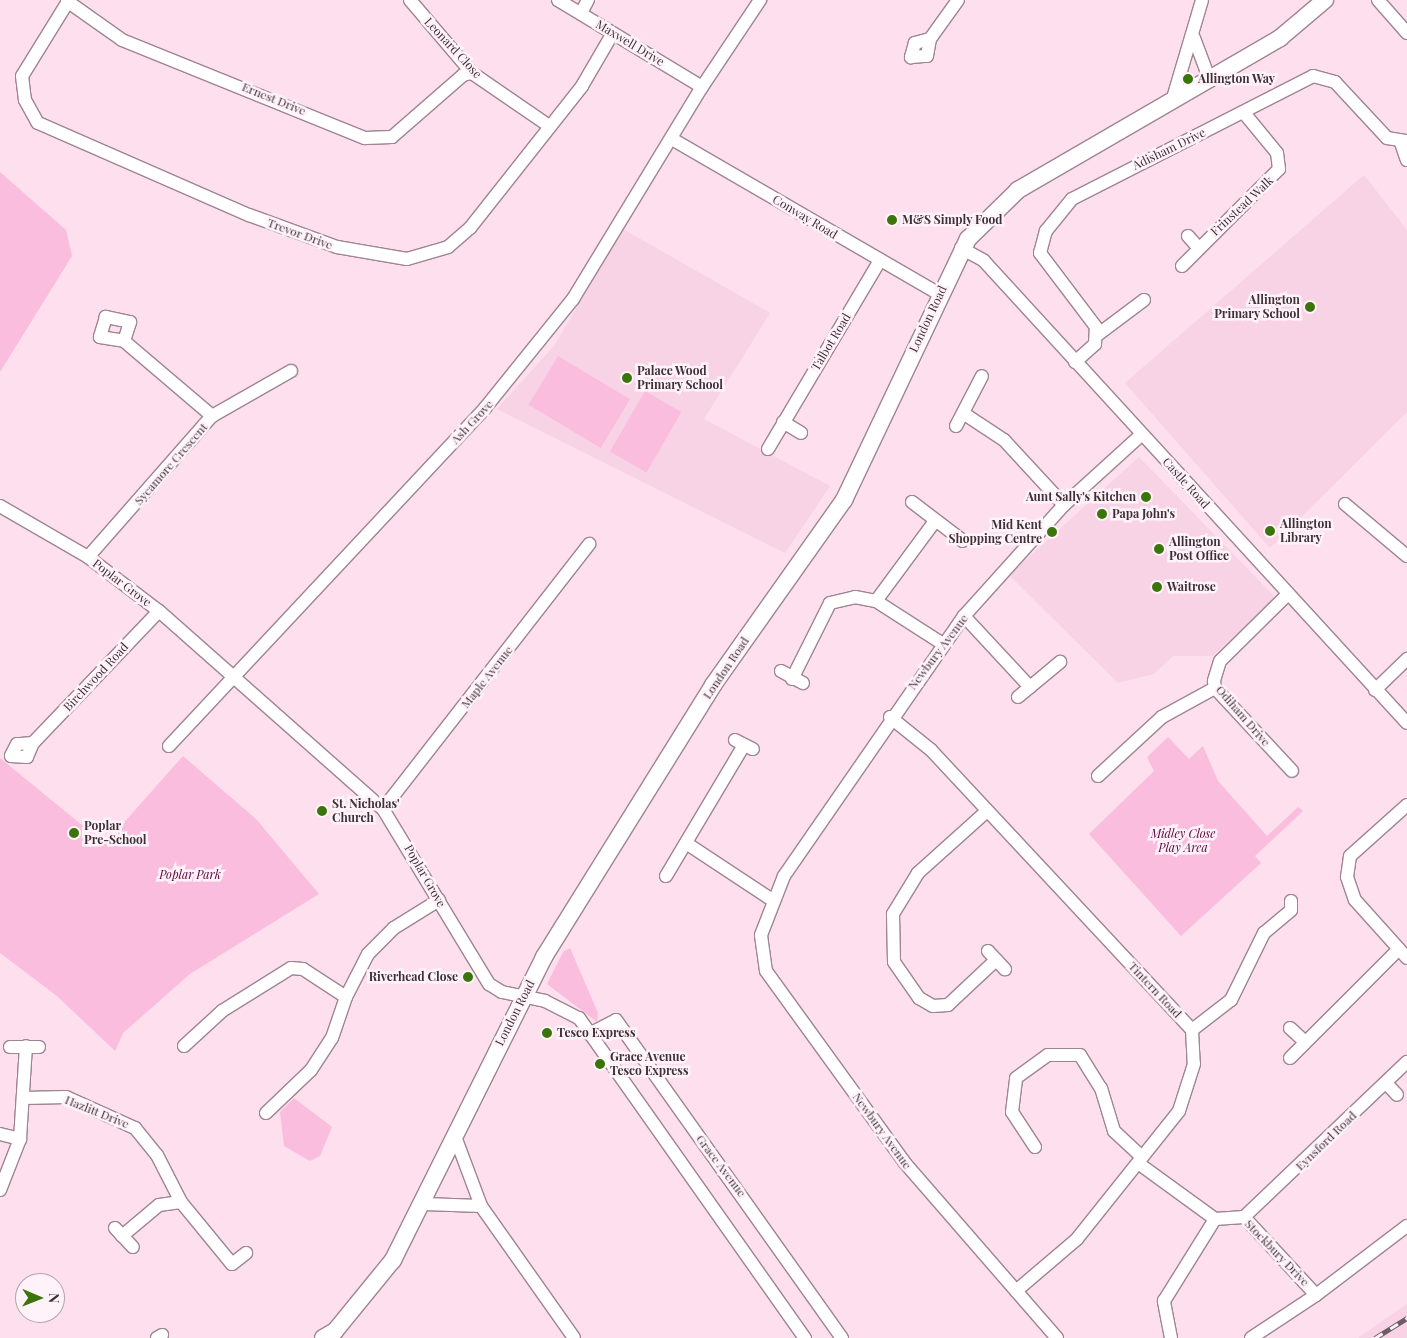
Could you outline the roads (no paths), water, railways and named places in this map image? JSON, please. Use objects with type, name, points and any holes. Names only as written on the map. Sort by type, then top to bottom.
[{"type":"main road","name":"London Road","points":[[333,1336],[392,1260],[424,1204],[523,995],[713,685],[844,500],[879,434],[939,294],[961,248],[1018,190],[1299,24],[1325,0]]},
{"type":"street","name":"Leonard Close","points":[[410,0],[472,73],[549,126]]},
{"type":"street","name":"Maxwell Drive","points":[[558,0],[702,87]]},
{"type":"street","points":[[581,13],[588,0]]},
{"type":"street","name":"Ash Grove","points":[[233,674],[485,408],[573,299],[702,87],[760,0]]},
{"type":"street","points":[[930,39],[958,0]]},
{"type":"street","points":[[1172,98],[1194,38],[1202,0]]},
{"type":"street","points":[[1378,0],[1407,33]]},
{"type":"street","name":"Ernest Drive","points":[[68,1],[122,40],[365,138],[392,137],[464,75],[472,73]]},
{"type":"street","name":"Trevor Drive","points":[[68,1],[22,76],[25,100],[38,123],[250,215],[354,253],[407,259],[448,247],[470,228],[582,86],[613,33]]},
{"type":"street","points":[[1194,38],[1209,78]]},
{"type":"street","name":"Adisham Drive","points":[[1096,336],[1091,319],[1045,266],[1040,253],[1046,231],[1072,199],[1245,114],[1303,80],[1324,77],[1335,82],[1387,138],[1404,142],[1407,160]]},
{"type":"street","name":"Frinstead Walk","points":[[1182,266],[1198,247],[1279,169],[1277,153],[1245,114]]},
{"type":"street","name":"Conway Road","points":[[672,138],[879,262],[939,294]]},
{"type":"street","points":[[1188,236],[1198,247]]},
{"type":"street","name":"Castle Road","points":[[961,248],[984,262],[1407,723]]},
{"type":"street","name":"Talbot Road","points":[[768,449],[879,262]]},
{"type":"street","points":[[1075,362],[1095,344],[1096,336],[1144,300]]},
{"type":"street","points":[[124,341],[212,416]]},
{"type":"street","name":"Sycamore Crescent","points":[[88,557],[212,416],[291,371]]},
{"type":"street","points":[[956,426],[982,376]]},
{"type":"street","points":[[963,413],[1004,440],[1064,504]]},
{"type":"street","points":[[783,422],[801,432]]},
{"type":"street","name":"Newbury Avenue","points":[[1057,1338],[905,1162],[766,971],[761,935],[772,900],[890,717],[964,616],[1064,504],[1141,435]]},
{"type":"street","points":[[912,502],[964,541]]},
{"type":"street","points":[[1345,504],[1407,556]]},
{"type":"street","name":"Poplar Grove","points":[[1,509],[88,557],[159,611],[233,674],[383,809],[489,984],[502,992],[523,995]]},
{"type":"street","points":[[876,601],[935,521]]},
{"type":"street","name":"Maple Avenue","points":[[383,809],[589,544]]},
{"type":"street","name":"Odiham Drive","points":[[1288,594],[1220,661],[1215,688],[1292,771]]},
{"type":"street","points":[[781,671],[797,681],[830,604],[856,597],[876,601],[943,644]]},
{"type":"street","name":"Birchwood Road","points":[[33,744],[159,611]]},
{"type":"street","points":[[964,616],[1030,687]]},
{"type":"street","points":[[1375,690],[1407,659]]},
{"type":"street","points":[[1018,697],[1060,662]]},
{"type":"street","points":[[170,746],[233,674]]},
{"type":"street","points":[[1098,776],[1162,717],[1215,688]]},
{"type":"street","name":"Tintern Road","points":[[890,717],[931,750],[1192,1030]]},
{"type":"street","points":[[666,876],[744,745]]},
{"type":"street","points":[[1290,1058],[1304,1041],[1403,954],[1355,900],[1347,877],[1350,856],[1407,805]]},
{"type":"street","points":[[987,811],[913,881],[893,914],[894,962],[919,998],[933,1006],[948,1004],[996,960]]},
{"type":"street","points":[[686,844],[772,900]]},
{"type":"street","points":[[266,1113],[311,1070],[332,1038],[346,997],[368,954],[394,928],[439,900]]},
{"type":"street","points":[[1016,1291],[1077,1238],[1179,1111],[1194,1064],[1192,1030],[1231,1000],[1264,933],[1291,910],[1291,901]]},
{"type":"street","points":[[184,1046],[222,1011],[291,968],[304,970],[346,997]]},
{"type":"street","points":[[523,995],[567,1009],[590,1034],[805,1338]]},
{"type":"street","name":"Grace Avenue","points":[[590,1034],[616,1020],[842,1338]]},
{"type":"street","points":[[1290,1028],[1304,1041]]},
{"type":"street","points":[[0,1190],[20,1139],[24,1098],[33,1047],[10,1047]]},
{"type":"street","points":[[1035,1146],[1012,1112],[1016,1078],[1048,1054],[1080,1055],[1101,1088],[1114,1131],[1140,1160],[1215,1218],[1164,1301],[1171,1338]]},
{"type":"street","name":"Eynsford Road","points":[[1244,1217],[1407,1062]]},
{"type":"street","points":[[1386,1083],[1397,1095]]},
{"type":"street","name":"Hazlitt Drive","points":[[24,1098],[66,1097],[135,1128],[157,1155],[181,1202],[232,1264],[246,1254]]},
{"type":"street","points":[[0,1134],[20,1139]]},
{"type":"street","points":[[456,1139],[481,1206],[574,1338]]},
{"type":"street","points":[[133,1247],[118,1232],[159,1205],[181,1202]]},
{"type":"street","points":[[424,1204],[481,1206]]},
{"type":"street","name":"Stockbury Drive","points":[[1215,1218],[1244,1217],[1316,1295],[1407,1226]]},
{"type":"street","points":[[1251,1338],[1316,1295]]},
{"type":"railway","points":[[1375,1338],[1407,1318]]},
{"type":"place","name":"Allington Way","points":[[1188,79]]},
{"type":"place","name":"M&S Simply Food","points":[[892,220]]},
{"type":"place","name":"Allington Primary School","points":[[1310,307]]},
{"type":"place","name":"Palace Wood Primary School","points":[[627,378]]},
{"type":"place","name":"Aunt Sally's Kitchen","points":[[1146,497]]},
{"type":"place","name":"Papa John's","points":[[1102,514]]},
{"type":"place","name":"Allington Library","points":[[1270,531]]},
{"type":"place","name":"Mid Kent Shopping Centre","points":[[1052,532]]},
{"type":"place","name":"Allington Post Office","points":[[1159,549]]},
{"type":"place","name":"Waitrose","points":[[1157,587]]},
{"type":"place","name":"St. Nicholas' Church","points":[[322,811]]},
{"type":"place","name":"Poplar Pre-School","points":[[74,833]]},
{"type":"place","name":"Riverhead Close","points":[[468,977]]},
{"type":"place","name":"Tesco Express","points":[[547,1033]]},
{"type":"place","name":"Grace Avenue Tesco Express","points":[[600,1064]]},
{"type":"park label","name":"Midley Close Play Area","points":[[1183,841]]},
{"type":"park label","name":"Poplar Park","points":[[190,875]]}]
